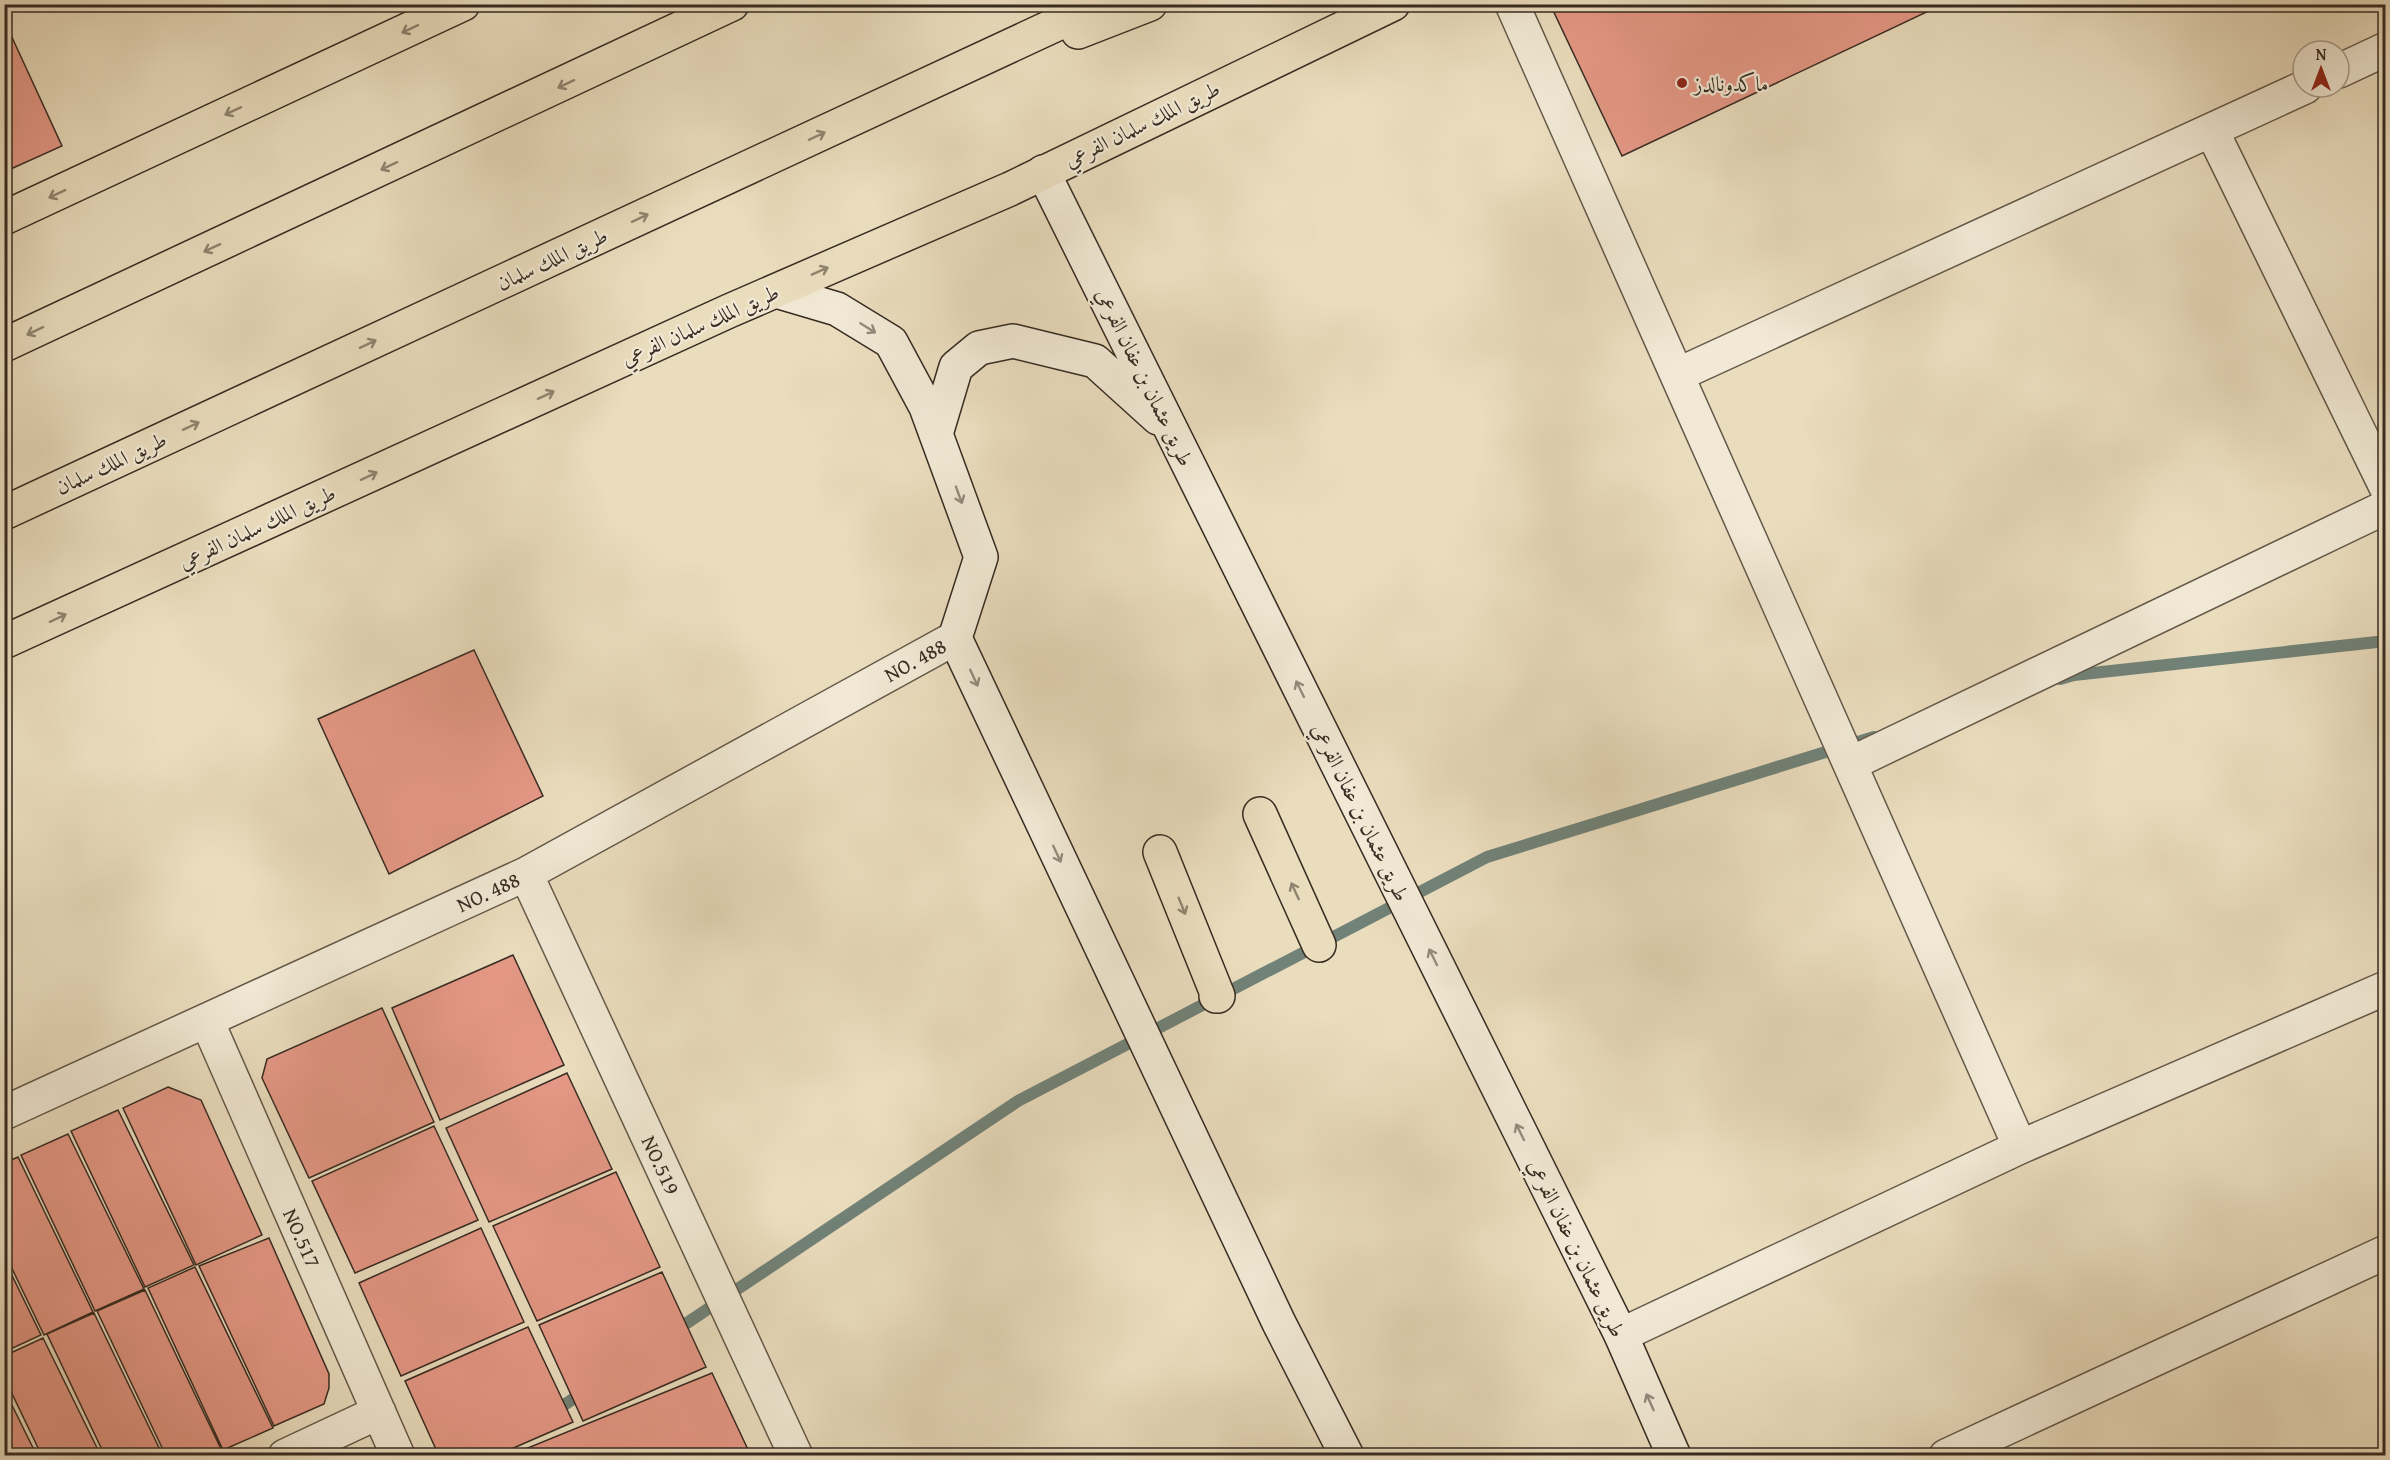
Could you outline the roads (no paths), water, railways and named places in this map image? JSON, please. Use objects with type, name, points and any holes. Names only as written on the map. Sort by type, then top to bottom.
[{"type":"main road","points":[[4,218],[463,4]]},
{"type":"main road","points":[[612,62],[720,4]]},
{"type":"main road","points":[[4,345],[732,4]]},
{"type":"main road","name":"طريق الملك سلمان","points":[[4,513],[1100,4]]},
{"type":"main road","points":[[869,111],[1150,4]]},
{"type":"main road","name":"طريق الملك سلمان الفرعي","points":[[4,642],[776,291],[1010,189],[1043,171],[1393,4]]},
{"type":"main road","points":[[1260,814],[1319,945]]},
{"type":"main road","points":[[1160,852],[1216,996]]},
{"type":"street","points":[[1512,4],[2020,1146]]},
{"type":"street","points":[[2351,65],[2385,49]]},
{"type":"street","points":[[1677,375],[2291,94]]},
{"type":"street","points":[[2212,131],[2385,487]]},
{"type":"street","name":"طريق عثمان بن عفان الفرعي","points":[[1043,171],[1621,1335],[1674,1455]]},
{"type":"street","points":[[776,291],[837,309],[891,342],[926,407],[981,557],[955,638],[1280,1323],[1347,1455]]},
{"type":"street","points":[[936,434],[957,366],[979,348],[1013,340],[1095,361],[1171,429]]},
{"type":"street","points":[[1850,764],[2385,507]]},
{"type":"street","name":"NO. 488","points":[[4,1113],[526,874],[955,638]]},
{"type":"street","name":"NO.519","points":[[526,874],[796,1455]]},
{"type":"street","points":[[1621,1335],[2020,1146],[2385,988]]},
{"type":"street","name":"NO.517","points":[[207,1021],[398,1455]]},
{"type":"street","points":[[1946,1455],[2385,1252]]},
{"type":"street","points":[[285,1455],[379,1412]]},
{"type":"waterway","points":[[2060,679],[2074,675],[2386,641]]},
{"type":"waterway","points":[[672,1333],[1018,1101],[1487,857],[1874,737]]},
{"type":"waterway","points":[[552,1413],[585,1391]]},
{"type":"place","name":"ماكدونالدز","points":[[1682,83]]}]
